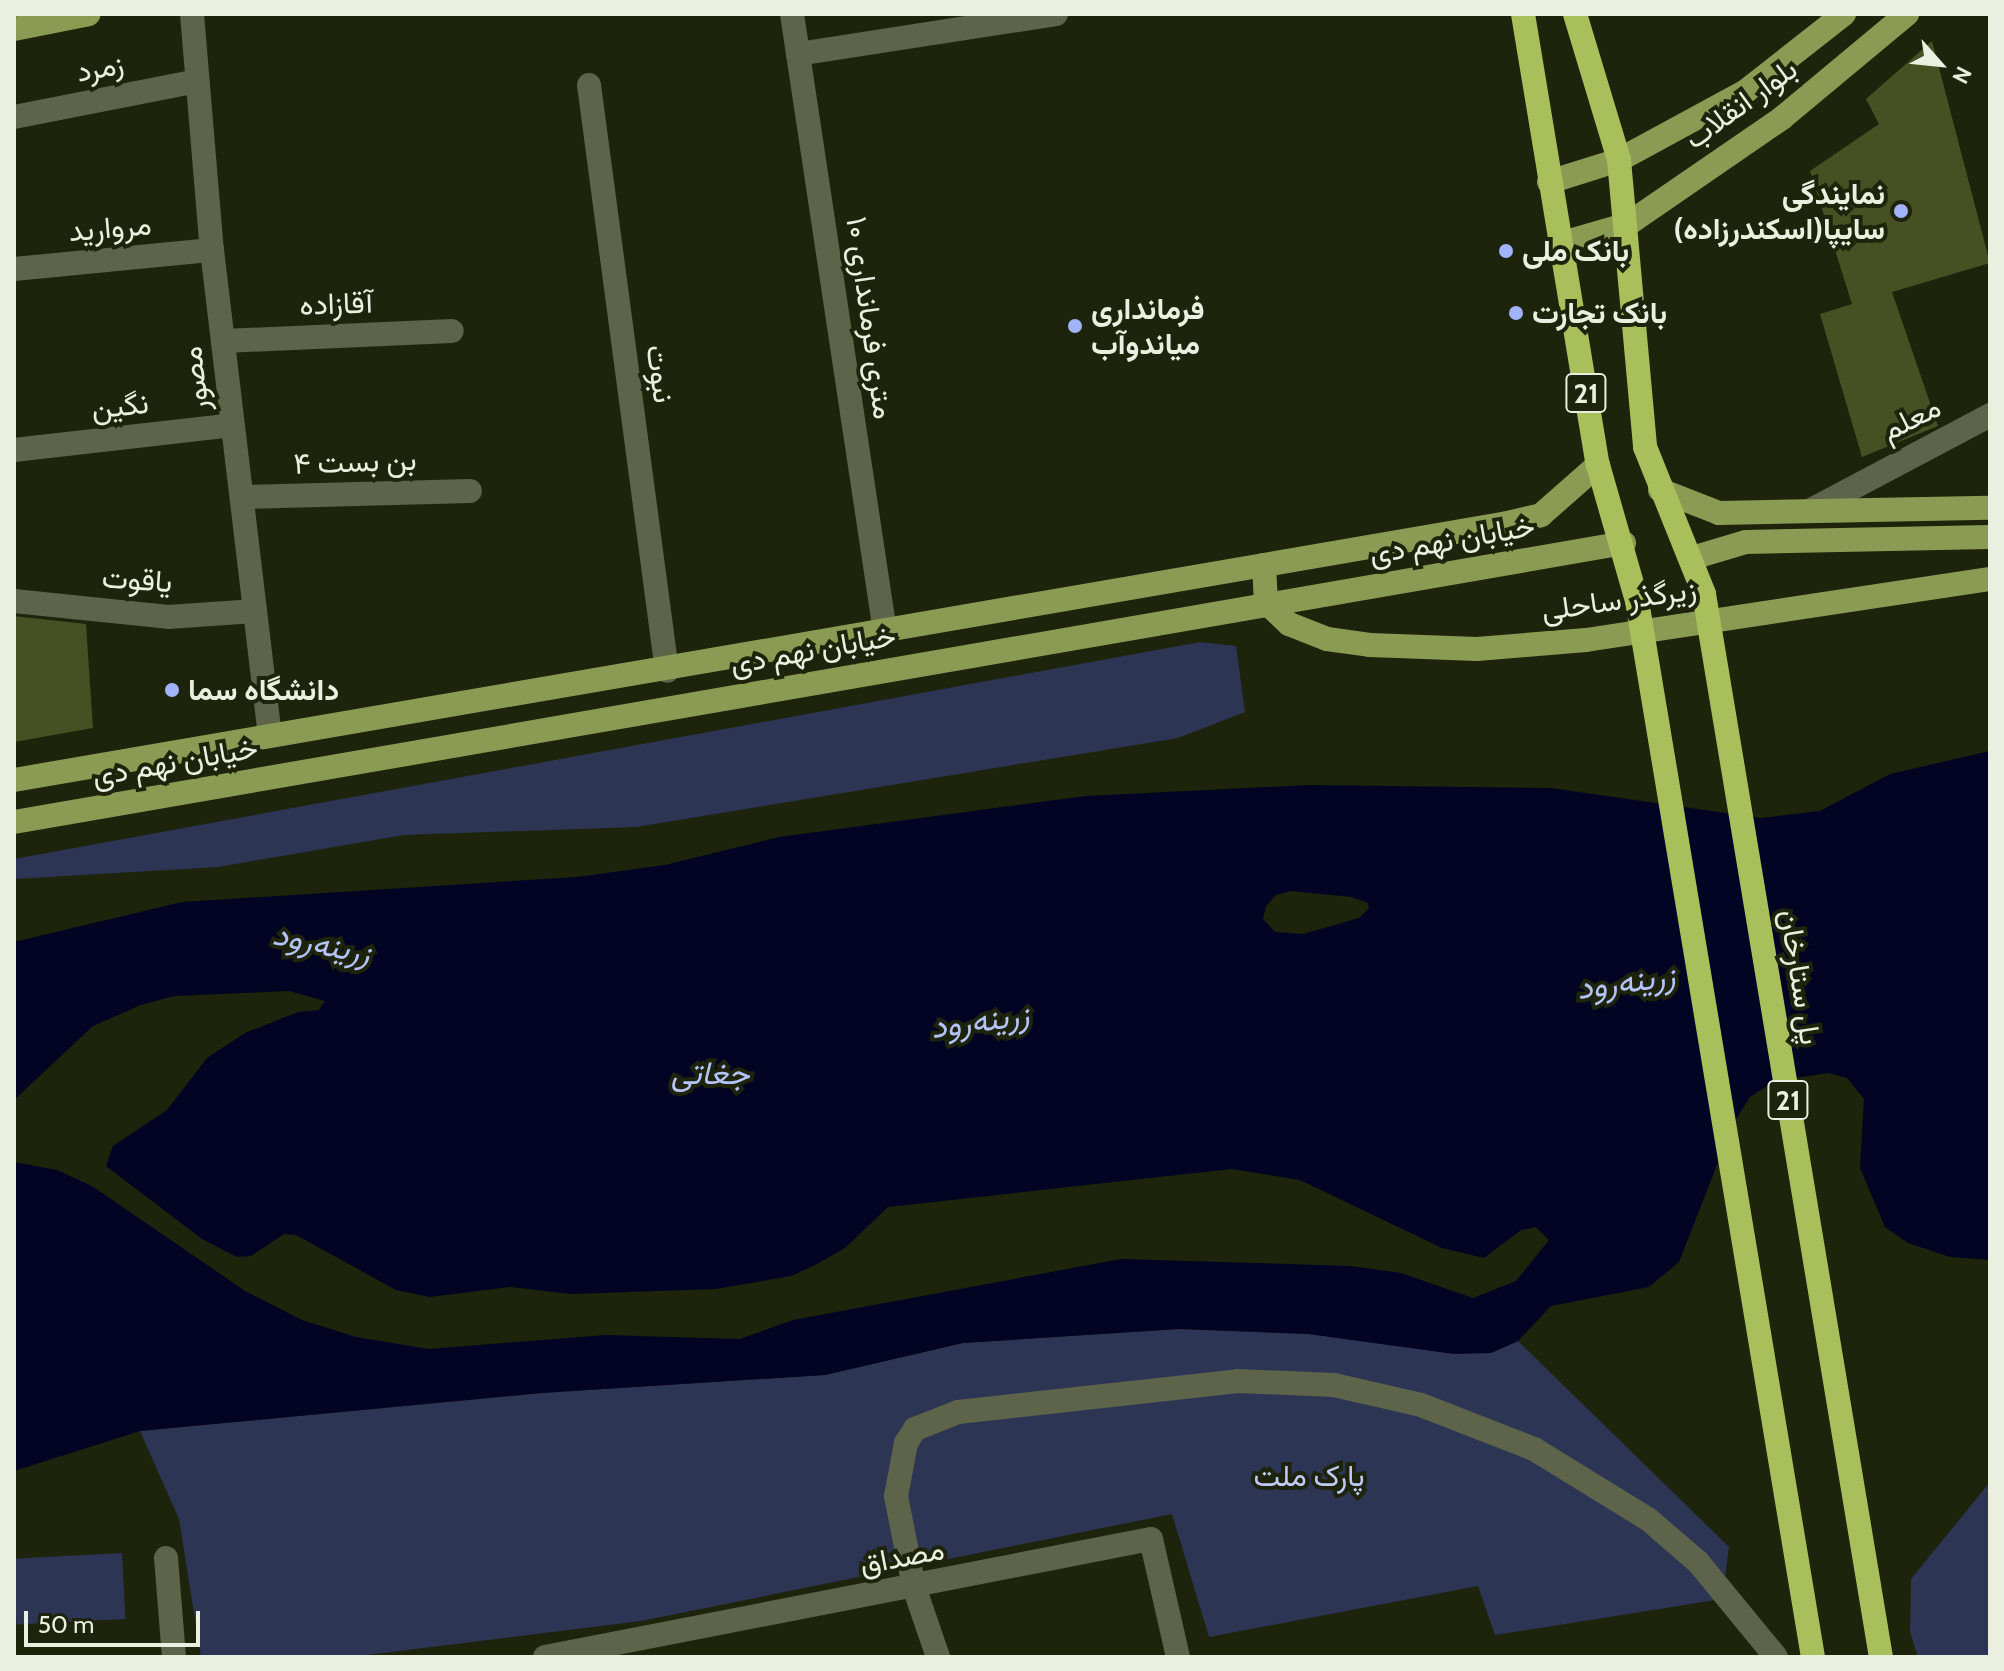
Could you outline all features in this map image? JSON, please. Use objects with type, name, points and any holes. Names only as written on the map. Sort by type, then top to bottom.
[{"type":"highway","name":"21","points":[[1523,14],[1598,465],[1624,543],[1637,601],[1809,1612],[1813,1657]]},
{"type":"highway","name":"21","points":[[1575,14],[1619,160],[1628,224],[1629,279],[1645,447],[1660,490],[1692,558]]},
{"type":"highway","name":"پل ستارخان","points":[[1692,558],[1704,594],[1881,1657]]},
{"type":"main road","points":[[14,29],[89,14]]},
{"type":"main road","name":"بلوار انقلاب","points":[[1559,244],[1628,224],[1782,118],[1907,14]]},
{"type":"main road","name":"بلوار انقلاب","points":[[1549,182],[1619,160],[1764,79],[1842,15]]},
{"type":"main road","points":[[1764,79],[1782,118]]},
{"type":"main road","name":"خیابان نهم دی","points":[[14,780],[667,671],[1541,515],[1598,465]]},
{"type":"main road","points":[[1660,490],[1719,513],[1990,508]]},
{"type":"main road","points":[[1899,510],[1899,538]]},
{"type":"main road","points":[[1692,558],[1746,542],[1990,537]]},
{"type":"main road","name":"خیابان نهم دی","points":[[14,822],[1266,602],[1624,543]]},
{"type":"main road","points":[[1264,565],[1266,602]]},
{"type":"main road","name":"زیرگذر ساحلی","points":[[1266,602],[1289,624],[1327,639],[1477,649],[1586,640],[1990,579]]},
{"type":"main road","points":[[270,736],[276,777]]},
{"type":"street","name":"مصور","points":[[192,14],[212,250],[270,736]]},
{"type":"street","name":"۱۰ متری فرمانداری","points":[[792,14],[885,632]]},
{"type":"street","points":[[798,54],[1056,14]]},
{"type":"street","name":"زمرد","points":[[14,117],[198,81]]},
{"type":"street","name":"نبوت","points":[[589,85],[667,671]]},
{"type":"street","name":"مروارید","points":[[14,269],[212,250]]},
{"type":"street","name":"آقازاده","points":[[223,341],[452,331]]},
{"type":"street","name":"معلم","points":[[1809,511],[1862,480],[1990,415]]},
{"type":"street","name":"نگین","points":[[14,450],[233,425]]},
{"type":"street","name":"بن بست ۴","points":[[242,497],[470,491]]},
{"type":"street","name":"یاقوت","points":[[14,601],[168,617],[255,611]]},
{"type":"street","points":[[938,1657],[914,1587],[896,1496],[906,1443],[915,1429],[958,1412],[1238,1381],[1334,1385],[1421,1405],[1534,1449],[1610,1495],[1698,1562],[1776,1657]]},
{"type":"street","name":"مصداق","points":[[545,1657],[1151,1539],[1178,1657]]},
{"type":"street","points":[[166,1558],[174,1657]]},
{"type":"green space","points":[[1200,642],[1236,646],[1245,712],[1178,738],[636,827],[404,835],[218,867],[14,879],[14,859]]},
{"type":"green space","name":"پارک ملت","points":[[1179,1329],[1308,1334],[1491,1353],[1518,1341],[1729,1547],[1722,1599],[1495,1635],[1478,1586],[1209,1637],[1172,1514],[641,1621],[351,1657],[201,1657],[179,1519],[140,1431],[541,1393],[825,1375],[963,1343]]},
{"type":"green space","points":[[1990,1482],[1990,1657],[1918,1657],[1910,1632],[1911,1579]]},
{"type":"green space","points":[[122,1553],[125,1619],[17,1625],[14,1559]]},
{"type":"water","name":"جغاتی","points":[[1990,751],[1990,1260],[1950,1257],[1908,1243],[1885,1227],[1860,1168],[1864,1099],[1847,1078],[1828,1073],[1775,1081],[1750,1097],[1733,1124],[1679,1262],[1649,1287],[1551,1306],[1518,1341],[1491,1353],[1454,1354],[1308,1334],[1179,1329],[963,1343],[825,1375],[541,1393],[140,1431],[14,1471],[14,1162],[57,1170],[92,1186],[245,1291],[302,1320],[356,1337],[429,1349],[606,1335],[740,1339],[793,1320],[1121,1259],[1350,1266],[1401,1273],[1473,1298],[1516,1281],[1549,1240],[1536,1227],[1521,1230],[1484,1258],[1442,1248],[1300,1180],[1232,1169],[888,1207],[845,1248],[815,1265],[791,1276],[716,1289],[571,1294],[511,1287],[430,1297],[396,1290],[296,1235],[284,1234],[251,1256],[237,1257],[202,1239],[106,1166],[113,1146],[167,1110],[207,1058],[245,1033],[298,1012],[319,1010],[325,1001],[289,991],[174,996],[141,1005],[93,1026],[14,1100],[14,942],[182,902],[577,877],[665,865],[779,837],[1086,796],[1309,785],[1551,788],[1761,818],[1820,811],[1890,774]],"holes":[[[1290,891],[1352,897],[1368,903],[1369,908],[1359,918],[1303,934],[1275,932],[1263,919],[1266,906],[1276,895]]]},
{"type":"building","name":"نمایندگی سایپا(اسکندرزاده)","points":[[1932,41],[1990,263],[1892,292],[1938,426],[1862,457],[1820,314],[1852,304],[1810,171],[1879,124],[1866,99]]},
{"type":"building","points":[[14,616],[86,624],[93,728],[14,742]]},
{"type":"place","name":"نمایندگی سایپا(اسکندرزاده)","points":[[1901,211]]},
{"type":"place","name":"بانک ملی","points":[[1506,251]]},
{"type":"place","name":"بانک تجارت","points":[[1516,313]]},
{"type":"place","name":"فرمانداری میاندوآب","points":[[1075,326]]},
{"type":"place","name":"دانشگاه سما","points":[[172,690]]},
{"type":"water label","name":"زرینه‌رود","points":[[322,944]]},
{"type":"water label","name":"زرینه‌رود","points":[[1626,982]]},
{"type":"water label","name":"زرینه‌رود","points":[[980,1021]]}]
